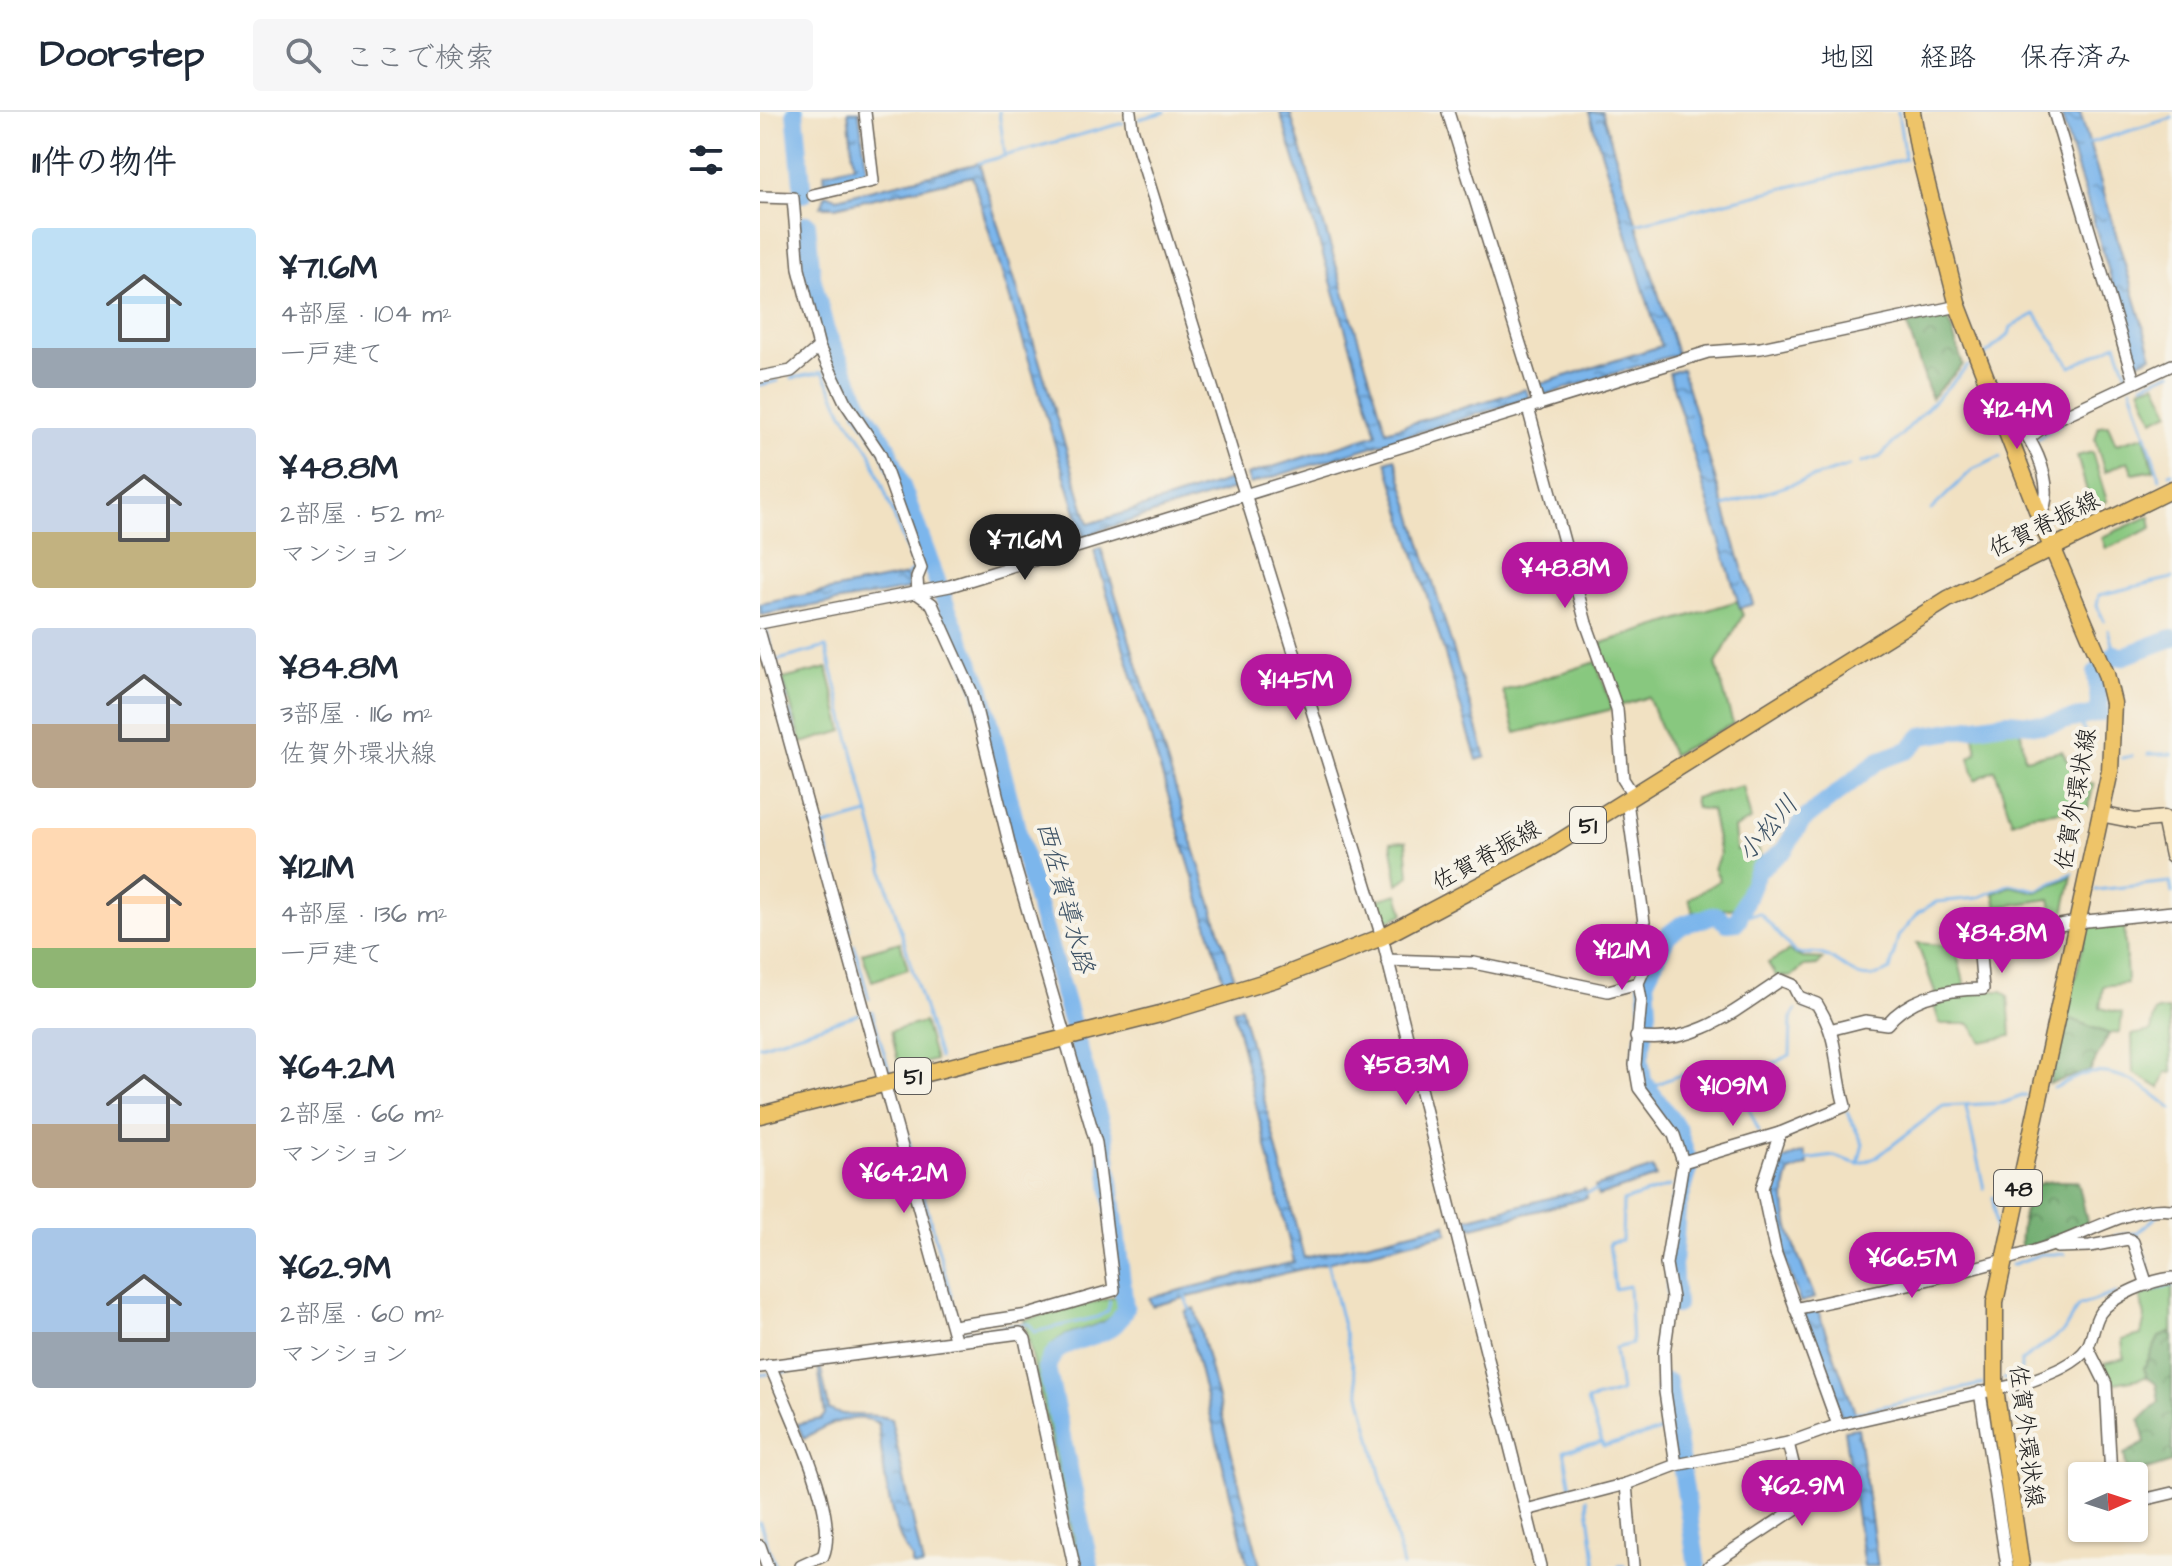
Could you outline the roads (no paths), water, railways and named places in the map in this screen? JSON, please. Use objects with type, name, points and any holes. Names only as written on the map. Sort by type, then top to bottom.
[{"type":"main road","name":"佐賀外環状線","points":[[1912,112],[1920,157],[1958,306],[2039,518],[2106,674],[2113,703],[2114,737],[2100,814],[2003,1260],[1993,1328],[1988,1391],[2021,1566]]},
{"type":"main road","name":"佐賀脊振線","points":[[760,1115],[1248,988],[1382,937],[1495,879],[1630,799],[1948,599],[2172,489]]},
{"type":"street","points":[[813,195],[873,181],[865,112]]},
{"type":"street","points":[[1130,112],[1132,128],[1382,937],[1540,1566]]},
{"type":"street","points":[[1448,112],[1534,399],[1586,623],[1617,709],[1623,779],[1630,799],[1649,958],[1638,983],[1641,1000],[1635,1065],[1639,1088],[1674,1135],[1683,1162],[1666,1264],[1672,1298],[1664,1353],[1665,1392],[1682,1465]]},
{"type":"street","points":[[2054,112],[2134,381]]},
{"type":"street","points":[[760,197],[793,198],[802,283],[819,347],[845,402],[880,454],[921,568],[917,578],[918,594]]},
{"type":"street","points":[[760,623],[950,586],[1093,542],[1242,486],[1534,399],[1708,352],[1761,348],[1958,306]]},
{"type":"street","points":[[760,377],[791,371],[819,347]]},
{"type":"street","points":[[2030,437],[2050,422],[2172,365]]},
{"type":"street","points":[[1987,388],[1999,393],[2030,437],[2047,494],[2039,518]]},
{"type":"street","points":[[918,594],[932,604],[972,693],[1015,867],[1096,1143],[1114,1290],[1028,1315],[958,1326]]},
{"type":"street","points":[[760,634],[958,1326],[955,1339]]},
{"type":"street","points":[[2100,814],[2135,821],[2168,816],[2172,856]]},
{"type":"street","points":[[1833,1029],[1865,1021],[1887,1024],[1902,1006],[1948,992],[1983,989],[1979,944],[1985,938],[2077,922],[2172,912]]},
{"type":"street","points":[[1387,960],[1474,963],[1608,991],[1638,983]]},
{"type":"street","points":[[1636,1037],[1653,1040],[1680,1038],[1702,1030],[1781,980],[1793,985],[1799,997],[1817,1004],[1833,1029],[1836,1075],[1845,1106],[1780,1133],[1683,1162]]},
{"type":"street","points":[[1780,1133],[1762,1188],[1776,1254],[1804,1307],[1846,1423]]},
{"type":"street","points":[[1804,1307],[2003,1260],[2052,1246],[2126,1216],[2159,1209],[2172,1210]]},
{"type":"street","points":[[2052,1246],[2090,1246],[2128,1239],[2133,1242],[2147,1285]]},
{"type":"street","points":[[1526,1510],[1626,1484],[1682,1465],[1788,1443],[1846,1423],[2028,1382],[2054,1371],[2088,1348],[2100,1313],[2147,1285],[2172,1278]]},
{"type":"street","points":[[801,1566],[823,1556],[826,1516],[812,1467],[765,1366],[1020,1333],[1025,1339],[1074,1566]]},
{"type":"street","points":[[2088,1348],[2097,1360],[2106,1384],[2110,1462]]},
{"type":"street","points":[[1988,1391],[2007,1566]]},
{"type":"street","points":[[1709,1566],[1803,1504],[1788,1443]]},
{"type":"street","points":[[1626,1484],[1633,1566]]},
{"type":"street","points":[[2148,1499],[2172,1493]]},
{"type":"street","points":[[760,1546],[767,1566]]},
{"type":"water","points":[[848,112],[859,112],[867,172],[825,186],[824,173],[854,165]]},
{"type":"water","points":[[1280,112],[1290,112],[1386,431],[1526,389],[1529,398],[1250,484],[1247,475],[1377,434]]},
{"type":"water","points":[[1589,112],[1602,112],[1677,354],[1541,396],[1537,385],[1661,346]]},
{"type":"water","points":[[2060,112],[2080,112],[2152,356],[2137,363]]},
{"type":"water","points":[[979,163],[1089,524],[1233,479],[1236,488],[1094,532],[1094,536],[1084,538],[972,176],[835,207],[821,207],[826,194],[837,198]]},
{"type":"water","points":[[1682,369],[1753,604],[1740,608],[1669,373]]},
{"type":"water","points":[[1395,458],[1486,757],[1477,760],[1386,461]]},
{"type":"water","points":[[1101,548],[1234,977],[1224,980],[1094,550]]},
{"type":"water","points":[[907,575],[909,589],[761,615],[760,604]]},
{"type":"water","points":[[1241,1007],[1304,1258],[1446,1224],[1448,1233],[1152,1306],[1149,1298],[1294,1262],[1233,1010]]},
{"type":"water","points":[[1804,1152],[1808,1165],[1790,1172],[1785,1203],[1791,1235],[1815,1298],[1800,1302],[1779,1242],[1769,1189],[1779,1161]]},
{"type":"water","points":[[1653,1168],[1656,1177],[1598,1196],[1595,1187]]},
{"type":"water","points":[[1585,1189],[1587,1198],[1465,1229],[1462,1220]]},
{"type":"water","points":[[1195,1308],[1260,1566],[1248,1566],[1185,1312]]},
{"type":"water","points":[[1818,1311],[1856,1415],[1842,1417],[1804,1314]]},
{"type":"water","points":[[818,1367],[821,1368],[829,1409],[843,1414],[891,1419],[923,1566],[912,1566],[912,1558],[897,1530],[888,1494],[878,1423],[849,1419],[820,1429],[804,1439],[797,1424],[821,1419],[825,1414]]},
{"type":"water","points":[[1858,1428],[1878,1566],[1864,1566],[1844,1430]]},
{"type":"waterway","name":"西佐賀導水路","points":[[795,112],[803,194]]},
{"type":"waterway","points":[[999,112],[1005,155]]},
{"type":"waterway","points":[[1139,119],[1165,112]]},
{"type":"waterway","points":[[1635,224],[1905,159],[1898,112]]},
{"type":"waterway","points":[[2089,143],[2172,118]]},
{"type":"waterway","points":[[979,163],[1123,123]]},
{"type":"waterway","name":"西佐賀導水路","points":[[807,224],[812,277],[826,331],[863,410],[887,446],[947,608],[981,687],[1025,860],[1105,1139],[1125,1308],[1119,1321],[1109,1329],[1062,1347],[1053,1355],[1047,1368],[1090,1566]]},
{"type":"waterway","points":[[1985,355],[2009,334],[2011,327],[2035,314],[2071,367],[2116,344],[2127,375]]},
{"type":"waterway","points":[[1861,463],[1880,457],[1968,366]]},
{"type":"waterway","points":[[792,378],[823,372],[843,413],[870,452],[914,569],[907,575]]},
{"type":"waterway","points":[[2143,384],[2172,372]]},
{"type":"waterway","points":[[760,385],[778,381]]},
{"type":"waterway","points":[[2131,388],[2160,479]]},
{"type":"waterway","points":[[2037,439],[2064,421]]},
{"type":"waterway","points":[[1931,510],[1973,469],[2000,457]]},
{"type":"waterway","points":[[1724,506],[1849,466]]},
{"type":"waterway","points":[[2104,621],[2097,606],[2099,595],[2172,578]]},
{"type":"waterway","points":[[766,629],[786,700]]},
{"type":"waterway","points":[[2108,630],[2115,654]]},
{"type":"waterway","name":"小松川","points":[[1676,1305],[1673,1264],[1677,1210],[1690,1166],[1678,1129],[1643,1081],[1640,1058],[1648,1011],[1646,979],[1668,935],[1681,925],[1716,915],[1727,923],[1737,922],[1758,870],[1784,850],[1801,822],[1878,761],[1908,750],[1922,736],[2008,722],[2044,725],[2100,713],[2096,673],[2115,654],[2121,657],[2172,638]]},
{"type":"waterway","points":[[775,661],[826,647],[888,888],[939,1058]]},
{"type":"waterway","points":[[789,711],[803,760]]},
{"type":"waterway","points":[[2078,719],[2093,747]]},
{"type":"waterway","points":[[2148,754],[2172,754]]},
{"type":"waterway","points":[[2122,758],[2132,756]]},
{"type":"waterway","points":[[807,775],[814,802]]},
{"type":"waterway","points":[[821,827],[868,814]]},
{"type":"waterway","points":[[818,815],[839,890]]},
{"type":"waterway","points":[[1740,916],[1760,913],[1795,953],[1821,954],[1860,976],[1868,977],[1890,970],[1898,937],[1918,913],[1936,902],[1978,898],[2010,884],[2037,890],[2073,873]]},
{"type":"waterway","points":[[2096,890],[2170,882],[2172,893]]},
{"type":"waterway","points":[[843,904],[850,930]]},
{"type":"waterway","points":[[854,945],[869,999]]},
{"type":"waterway","points":[[1804,1008],[1814,1008]]},
{"type":"waterway","points":[[1649,1090],[1672,1078],[1697,1071],[1748,1063],[1760,1070],[1790,1055],[1791,1018],[1796,1010]]},
{"type":"waterway","points":[[872,1011],[889,1071]]},
{"type":"waterway","points":[[760,1046],[859,1014]]},
{"type":"waterway","points":[[1759,1131],[1746,1102],[1747,1086],[1760,1070]]},
{"type":"waterway","points":[[2054,1088],[2085,1074],[2113,1074],[2145,1088],[2172,1109]]},
{"type":"waterway","points":[[896,1095],[961,1332],[1022,1324],[1030,1324],[1034,1332],[1098,1317],[1108,1311],[1110,1301]]},
{"type":"waterway","points":[[1804,1160],[1834,1156],[1858,1164],[1877,1157],[1943,1106],[2003,1103],[2025,1095]]},
{"type":"waterway","points":[[1966,1107],[1984,1189]]},
{"type":"waterway","points":[[1847,1112],[1863,1144],[1858,1164]]},
{"type":"waterway","points":[[1572,1492],[1564,1451],[1602,1442],[1587,1401],[1621,1392],[1615,1348],[1632,1344],[1629,1286],[1615,1289],[1609,1243],[1622,1241],[1623,1201],[1670,1186]]},
{"type":"waterway","points":[[1583,1194],[1598,1190]]},
{"type":"waterway","points":[[1993,1197],[1996,1233]]},
{"type":"waterway","points":[[2138,1232],[2160,1214]]},
{"type":"waterway","points":[[2115,1236],[2137,1233],[2151,1276]]},
{"type":"waterway","points":[[2011,1265],[2041,1254],[2065,1254]]},
{"type":"waterway","points":[[1327,1262],[1403,1566]]},
{"type":"waterway","points":[[2134,1295],[2172,1285]]},
{"type":"waterway","points":[[2004,1379],[2021,1374],[2021,1361],[2063,1332],[2078,1306],[2116,1293]]},
{"type":"waterway","points":[[1184,1294],[1190,1310]]},
{"type":"waterway","points":[[1125,1308],[1133,1307]]},
{"type":"waterway","points":[[778,1373],[821,1365]]},
{"type":"waterway","points":[[760,1375],[768,1374]]},
{"type":"waterway","name":"小松川","points":[[1668,1382],[1697,1566]]},
{"type":"waterway","points":[[1854,1413],[1982,1384]]},
{"type":"waterway","points":[[1602,1442],[1604,1446],[1664,1430],[1657,1387]]},
{"type":"waterway","points":[[1587,1499],[1596,1566]]},
{"type":"waterway","points":[[760,1523],[775,1566]]},
{"type":"waterway","points":[[1619,1566],[1624,1566]]}]
